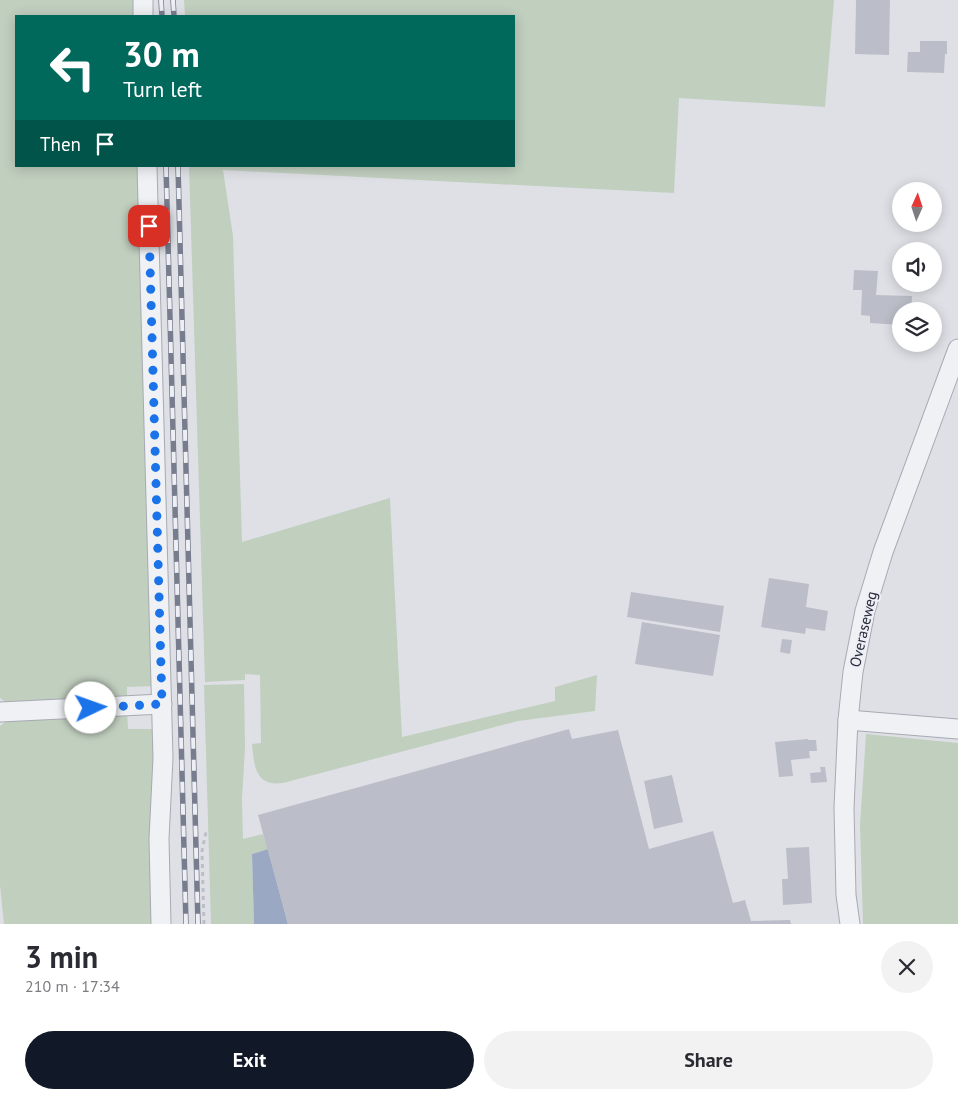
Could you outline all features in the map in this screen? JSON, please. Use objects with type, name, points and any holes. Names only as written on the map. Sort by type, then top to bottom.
[{"type":"street","points":[[143,0],[143,15]]},
{"type":"street","points":[[147,167],[164,758],[159,839],[161,924]]},
{"type":"street","name":"Overaseweg","points":[[850,924],[846,895],[844,808],[852,672],[865,611],[882,552],[958,349]]},
{"type":"street","points":[[0,712],[162,704]]},
{"type":"street","points":[[848,720],[958,729]]},
{"type":"path","points":[[204,924],[202,851],[206,832]]},
{"type":"green space","points":[[0,0],[139,0],[139,15],[15,15],[15,167],[143,167],[155,686],[127,687],[127,701],[12,707],[0,698]]},
{"type":"green space","points":[[184,0],[834,0],[825,107],[679,98],[674,193],[223,170],[233,236],[242,542],[390,498],[402,737],[555,701],[555,687],[597,675],[595,711],[518,721],[283,783],[267,782],[258,773],[255,767],[252,744],[261,743],[260,675],[245,674],[245,680],[205,682],[189,167],[515,167],[515,15],[185,15]]},
{"type":"green space","points":[[244,684],[243,839],[263,834],[268,849],[252,854],[254,924],[211,924],[204,685]]},
{"type":"green space","points":[[127,711],[128,729],[157,729],[157,924],[4,924],[0,885],[0,726],[13,716]]},
{"type":"green space","points":[[866,734],[958,743],[958,924],[863,924],[860,825]]},
{"type":"water","points":[[268,849],[288,924],[254,924],[252,854]]},
{"type":"building","points":[[856,0],[890,0],[889,55],[855,54]]},
{"type":"building","points":[[920,41],[947,41],[944,73],[907,72],[908,52],[920,52]]},
{"type":"building","points":[[854,270],[878,271],[876,295],[912,296],[912,302],[892,302],[892,324],[870,323],[870,316],[861,315],[862,290],[853,290]]},
{"type":"building","points":[[769,578],[809,584],[806,607],[828,611],[825,631],[806,628],[805,634],[761,627]]},
{"type":"building","points":[[631,592],[724,606],[720,632],[627,617]]},
{"type":"building","points":[[642,622],[720,635],[713,676],[635,664]]},
{"type":"building","points":[[782,639],[792,640],[790,654],[780,652]]},
{"type":"building","points":[[569,729],[572,739],[618,730],[649,849],[713,831],[733,903],[745,900],[751,921],[790,920],[791,924],[288,924],[258,815]]},
{"type":"building","points":[[816,740],[817,751],[809,751],[810,758],[791,760],[793,776],[779,777],[775,742]]},
{"type":"building","points":[[820,767],[825,767],[827,782],[811,783],[810,773],[821,772]]},
{"type":"building","points":[[672,775],[683,822],[654,829],[644,781]]},
{"type":"building","points":[[809,847],[812,903],[783,905],[782,879],[788,879],[786,848]]},
{"type":"railway","points":[[161,0],[162,15]]},
{"type":"railway","points":[[173,0],[174,15]]},
{"type":"railway","points":[[166,167],[186,924]]},
{"type":"railway","points":[[178,167],[198,924]]},
{"type":"route","points":[[91,708],[162,704],[149,226]]}]
